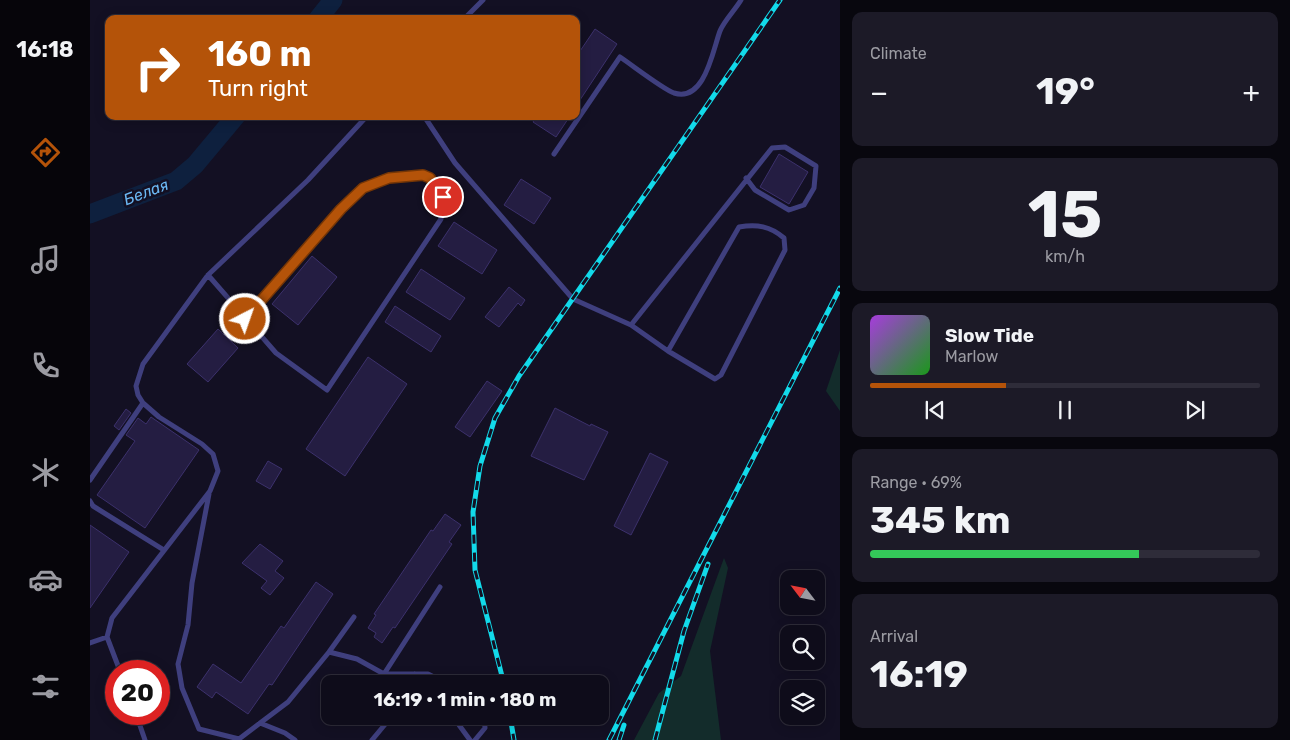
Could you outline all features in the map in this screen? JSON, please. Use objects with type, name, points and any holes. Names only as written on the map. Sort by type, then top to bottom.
[{"type":"lane","points":[[468,15],[483,0]]},
{"type":"lane","points":[[580,116],[620,57],[675,93],[687,92],[697,86],[708,69],[716,49],[720,31],[742,0]]},
{"type":"lane","points":[[354,616],[329,652],[288,702],[239,740],[199,729],[182,688],[178,664],[188,625],[192,582],[210,492],[218,471],[213,454],[202,444],[159,417],[143,403],[138,395],[136,386],[142,364],[208,275],[308,180],[363,120]]},
{"type":"lane","points":[[427,120],[455,163],[573,299],[632,325],[668,351],[715,379],[721,375],[785,250],[784,238],[775,230],[755,224],[739,227],[668,351]]},
{"type":"lane","points":[[554,154],[577,120]]},
{"type":"lane","points":[[632,325],[746,178],[772,148],[785,147],[816,166],[814,188],[804,205],[790,210],[756,190],[746,178]]},
{"type":"lane","points":[[208,275],[245,319],[276,353],[326,390],[441,218],[443,197],[430,178],[423,175],[389,178],[363,188],[341,209],[245,319]]},
{"type":"lane","points":[[90,480],[143,403]]},
{"type":"lane","points":[[116,660],[107,637],[112,618],[210,492]]},
{"type":"lane","points":[[90,502],[92,506],[164,550]]},
{"type":"lane","points":[[384,674],[440,587]]},
{"type":"lane","points":[[90,643],[107,637]]},
{"type":"lane","points":[[329,652],[357,659],[384,674],[430,675]]},
{"type":"lane","points":[[260,723],[285,733],[295,740]]},
{"type":"lane","points":[[140,725],[145,740]]},
{"type":"lane","points":[[372,740],[384,725]]},
{"type":"lane","points":[[459,725],[470,740]]},
{"type":"lane","points":[[475,740],[485,728],[485,725]]},
{"type":"green space","points":[[840,350],[840,411],[826,391]]},
{"type":"green space","points":[[724,558],[728,568],[710,651],[721,740],[634,740],[659,693],[681,676]]},
{"type":"building","points":[[595,29],[617,44],[580,100],[580,51]]},
{"type":"building","points":[[534,120],[567,120],[556,137],[533,122]]},
{"type":"building","points":[[779,154],[808,172],[789,204],[760,187]]},
{"type":"building","points":[[521,179],[551,198],[534,224],[504,205]]},
{"type":"building","points":[[454,222],[497,250],[482,274],[438,246]]},
{"type":"building","points":[[312,256],[337,277],[298,325],[272,304]]},
{"type":"building","points":[[421,269],[465,298],[450,320],[406,292]]},
{"type":"building","points":[[509,287],[525,300],[521,306],[518,303],[499,327],[485,317]]},
{"type":"building","points":[[395,306],[441,336],[431,352],[385,322]]},
{"type":"building","points":[[218,329],[238,348],[208,382],[187,364]]},
{"type":"building","points":[[368,357],[407,384],[345,476],[306,449]]},
{"type":"building","points":[[487,381],[502,391],[470,437],[455,427]]},
{"type":"building","points":[[555,408],[590,426],[591,424],[608,432],[584,480],[531,456]]},
{"type":"building","points":[[126,409],[131,413],[119,430],[114,426]]},
{"type":"building","points":[[151,417],[199,450],[145,528],[97,495],[135,441],[126,435],[138,418],[146,424]]},
{"type":"building","points":[[650,453],[668,462],[631,535],[614,526]]},
{"type":"building","points":[[268,461],[282,469],[270,489],[256,481]]},
{"type":"building","points":[[445,514],[461,525],[449,542],[452,544],[395,628],[393,627],[382,643],[374,637],[376,633],[368,628],[376,615],[374,614],[431,530],[433,531]]},
{"type":"building","points":[[90,525],[129,552],[90,608]]},
{"type":"building","points":[[260,544],[283,561],[275,571],[284,578],[270,595],[261,588],[267,581],[242,563]]},
{"type":"building","points":[[316,582],[333,594],[272,685],[269,684],[248,714],[216,692],[212,698],[197,687],[213,664],[241,683],[281,626],[284,628]]},
{"type":"waterway","name":"Белая","points":[[321,15],[333,0]]},
{"type":"waterway","name":"Белая","points":[[90,214],[176,181],[195,165],[233,120]]},
{"type":"railway","points":[[502,675],[475,570],[473,512],[480,466],[495,418],[519,376],[780,0]]},
{"type":"railway","points":[[609,740],[840,288]]},
{"type":"railway","points":[[655,740],[684,631],[708,564]]},
{"type":"railway","points":[[512,725],[514,740]]},
{"type":"railway","points":[[619,740],[624,725]]},
{"type":"route","points":[[245,319],[341,209],[363,188],[389,178],[423,175],[430,178],[443,197]]}]
